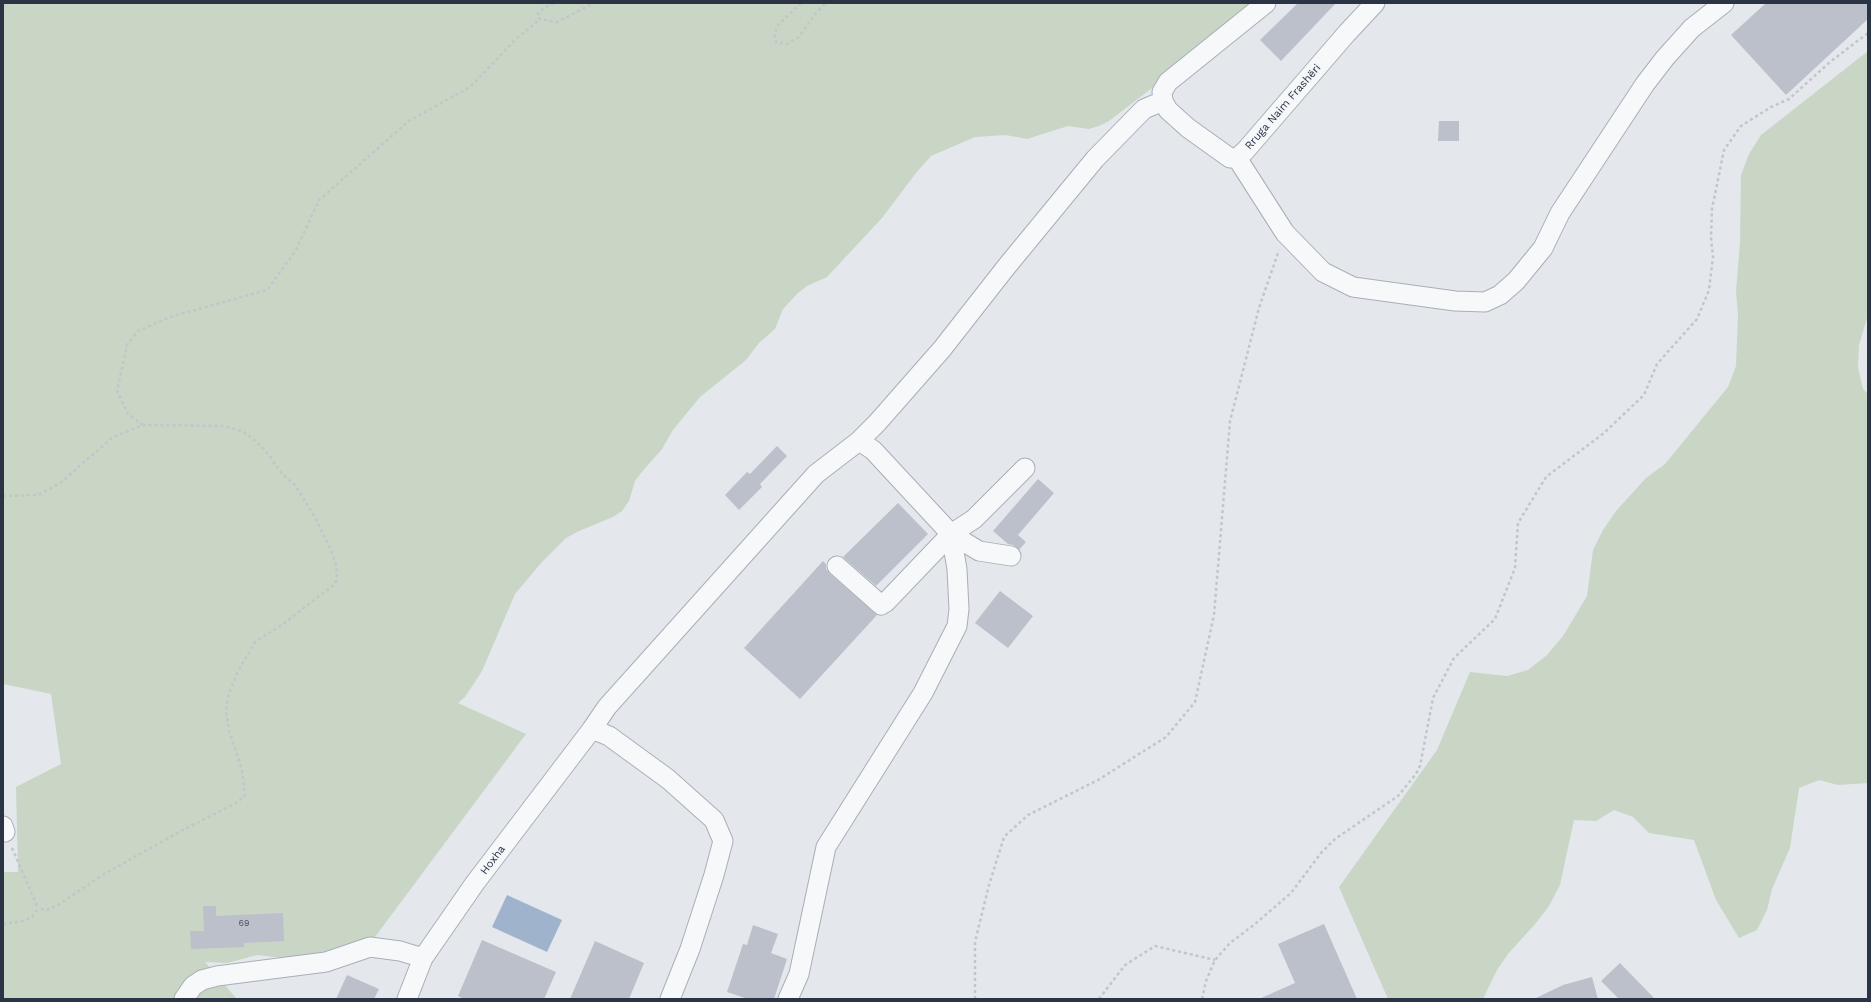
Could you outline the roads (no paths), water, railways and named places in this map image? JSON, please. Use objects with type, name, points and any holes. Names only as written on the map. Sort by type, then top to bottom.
[{"type":"street","points":[[1163,102],[1162,92],[1168,82],[1266,3]]},
{"type":"street","name":"Rruga Naim Frashëri","points":[[1163,102],[1168,110],[1188,128],[1230,158],[1237,158],[1245,151],[1347,33],[1375,3]]},
{"type":"street","points":[[1237,158],[1285,233],[1323,272],[1352,287],[1455,300],[1486,302],[1500,295],[1516,281],[1543,248],[1560,213],[1645,84],[1665,58],[1692,28],[1724,3]]},
{"type":"street","name":"Hoxha","points":[[407,999],[423,958],[475,883],[592,729],[607,707],[816,474],[859,441],[942,349],[1007,266],[1095,159],[1144,109],[1163,102]]},
{"type":"street","points":[[859,441],[873,450],[951,534],[979,551],[1011,556]]},
{"type":"street","points":[[837,566],[880,605],[886,602],[951,534],[974,519],[1025,468]]},
{"type":"street","points":[[788,999],[799,974],[826,847],[923,693],[957,626],[959,609],[957,569],[951,534]]},
{"type":"street","points":[[592,729],[609,736],[668,779],[714,820],[723,841],[714,875],[690,949],[670,999]]},
{"type":"street","points":[[184,999],[193,986],[202,980],[217,976],[326,962],[370,947],[400,951],[423,958]]},
{"type":"water","points":[[507,895],[562,920],[547,952],[492,927]]}]
